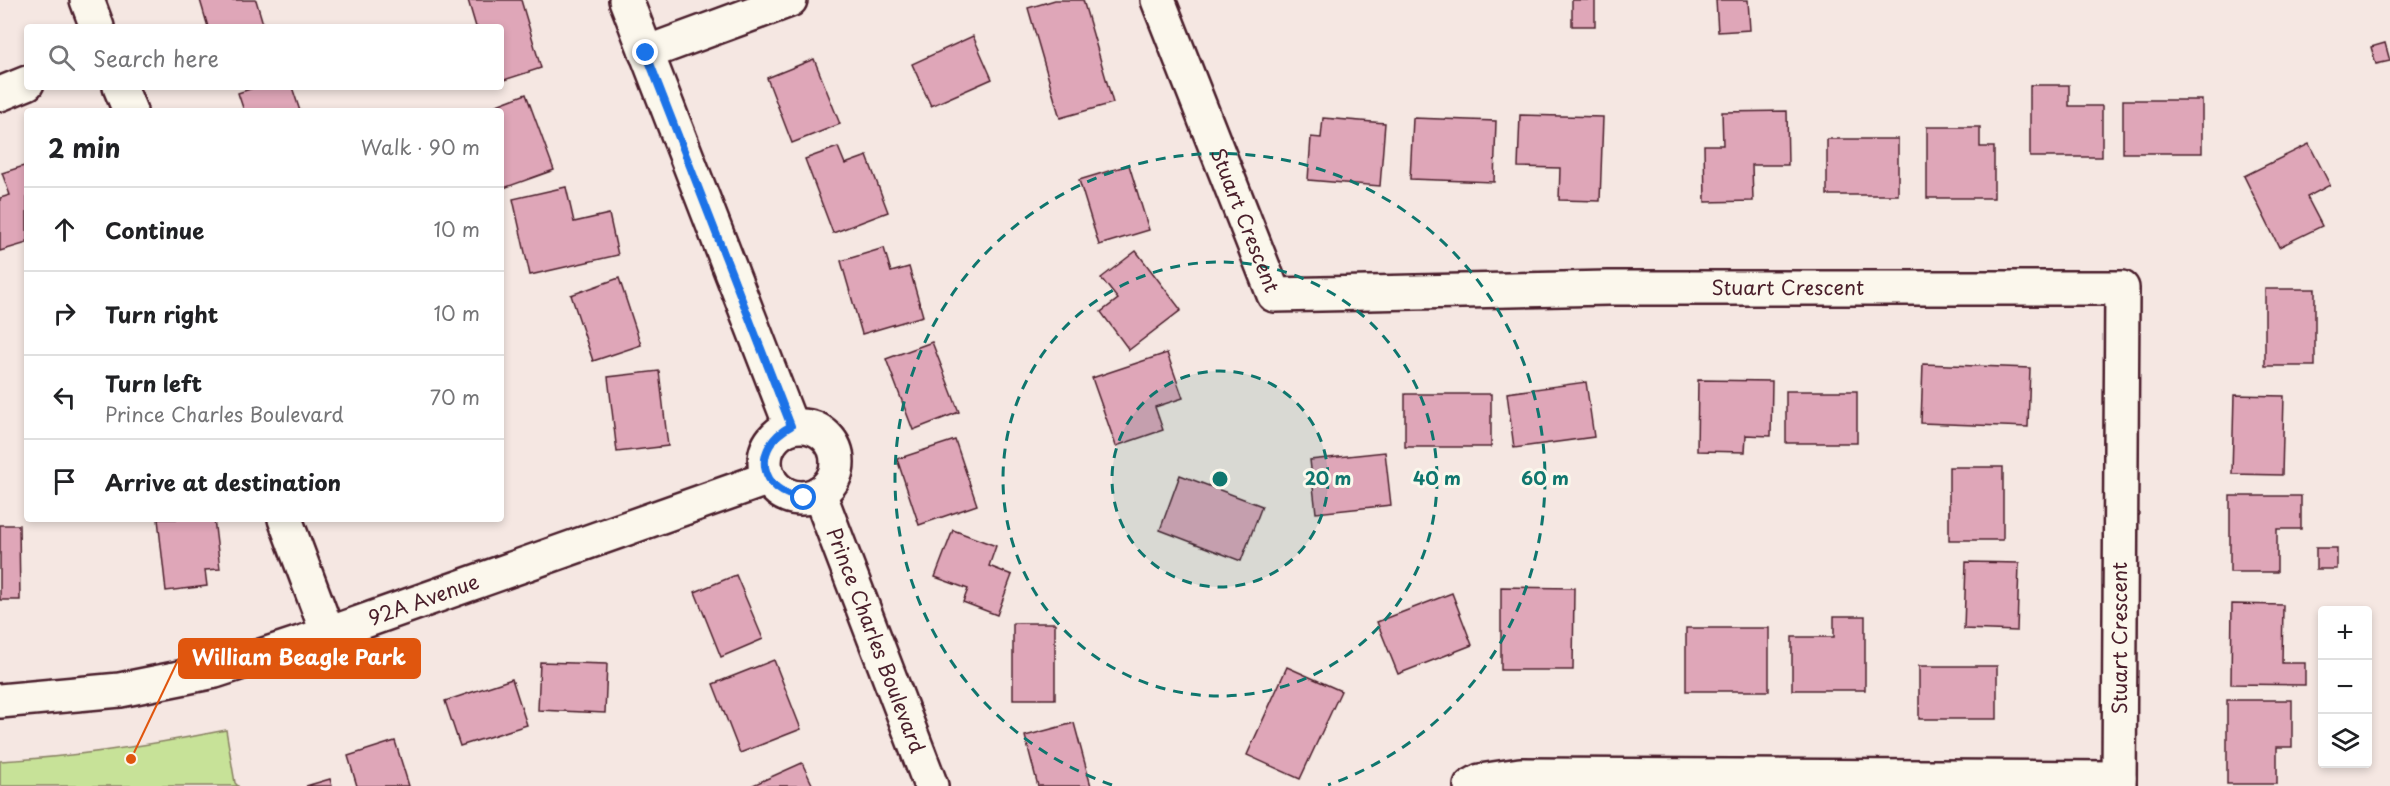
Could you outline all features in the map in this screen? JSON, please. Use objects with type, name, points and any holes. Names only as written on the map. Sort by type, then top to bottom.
[{"type":"street","points":[[87,0],[96,24]]},
{"type":"street","points":[[626,0],[791,426]]},
{"type":"street","points":[[646,53],[790,0]]},
{"type":"street","name":"Stuart Crescent","points":[[1158,0],[1274,295],[1608,288],[2122,288],[2119,782]]},
{"type":"street","points":[[0,94],[24,84]]},
{"type":"street","points":[[121,90],[129,108]]},
{"type":"street","points":[[791,426],[816,428],[833,444],[837,468],[833,480],[819,493],[804,498],[792,497],[781,492],[769,478],[764,462],[766,450],[772,439],[791,426]]},
{"type":"street","name":"92A Avenue","points":[[0,701],[131,688],[214,671],[328,634],[769,478]]},
{"type":"street","name":"Prince Charles Boulevard","points":[[819,493],[931,786]]},
{"type":"street","points":[[286,522],[328,634]]},
{"type":"street","points":[[1471,786],[1480,781],[1520,775],[2119,782]]},
{"type":"green space","points":[[226,730],[235,783],[238,786],[0,786],[0,761],[114,750]]},
{"type":"building","points":[[200,0],[256,0],[263,24],[207,24]]},
{"type":"building","points":[[468,0],[521,0],[541,68],[504,80],[504,24],[475,24]]},
{"type":"building","points":[[1055,0],[1083,0],[1113,103],[1060,118],[1028,8]]},
{"type":"building","points":[[1572,0],[1595,0],[1595,26],[1572,26]]},
{"type":"building","points":[[1716,0],[1748,0],[1750,30],[1718,32]]},
{"type":"building","points":[[973,36],[992,79],[931,106],[912,64]]},
{"type":"building","points":[[2385,43],[2390,61],[2376,64],[2371,47]]},
{"type":"building","points":[[814,59],[840,124],[792,143],[767,78]]},
{"type":"building","points":[[2030,85],[2069,85],[2069,106],[2102,106],[2102,157],[2030,157]]},
{"type":"building","points":[[247,90],[293,90],[299,108],[243,108],[238,93]]},
{"type":"building","points":[[526,94],[554,170],[504,188],[504,108],[489,108]]},
{"type":"building","points":[[2123,100],[2202,100],[2202,153],[2123,153]]},
{"type":"building","points":[[1787,111],[1788,165],[1752,165],[1753,201],[1705,202],[1704,145],[1723,145],[1722,112]]},
{"type":"building","points":[[1520,115],[1603,117],[1600,201],[1559,200],[1560,168],[1518,167]]},
{"type":"building","points":[[1323,118],[1385,123],[1380,186],[1308,180],[1311,137],[1321,138]]},
{"type":"building","points":[[1413,118],[1496,121],[1494,182],[1410,179]]},
{"type":"building","points":[[1927,127],[1980,127],[1980,147],[1994,147],[1994,198],[1927,198]]},
{"type":"building","points":[[1827,139],[1898,139],[1898,195],[1827,195]]},
{"type":"building","points":[[2309,144],[2330,185],[2307,197],[2322,226],[2279,247],[2244,176]]},
{"type":"building","points":[[838,147],[845,164],[867,156],[888,212],[833,233],[805,159]]},
{"type":"building","points":[[1129,165],[1149,230],[1099,245],[1079,180]]},
{"type":"building","points":[[24,166],[24,244],[0,251],[0,198],[10,195],[2,173]]},
{"type":"building","points":[[566,187],[574,222],[609,214],[618,255],[530,275],[513,199]]},
{"type":"building","points":[[884,248],[891,272],[909,267],[923,316],[862,334],[841,261]]},
{"type":"building","points":[[1136,251],[1181,310],[1129,350],[1101,312],[1118,299],[1101,278]]},
{"type":"building","points":[[619,278],[641,345],[593,361],[571,295]]},
{"type":"building","points":[[2265,289],[2315,289],[2315,366],[2265,366]]},
{"type":"building","points":[[932,342],[959,412],[913,430],[886,359]]},
{"type":"building","points":[[1167,353],[1183,398],[1155,407],[1163,430],[1116,446],[1092,378]]},
{"type":"building","points":[[1923,364],[2030,368],[2028,427],[1921,423]]},
{"type":"building","points":[[659,371],[668,446],[617,452],[608,377]]},
{"type":"building","points":[[1698,380],[1772,381],[1771,436],[1746,435],[1745,452],[1697,451]]},
{"type":"building","points":[[1586,382],[1594,437],[1514,448],[1507,393]]},
{"type":"building","points":[[1786,391],[1857,391],[1857,443],[1786,443]]},
{"type":"building","points":[[1405,394],[1491,394],[1491,447],[1405,447]]},
{"type":"building","points":[[2234,395],[2284,396],[2282,475],[2232,474]]},
{"type":"building","points":[[955,440],[977,505],[919,525],[897,459]]},
{"type":"building","points":[[1385,452],[1391,505],[1316,513],[1310,460]]},
{"type":"building","points":[[1949,467],[2003,467],[2003,540],[1949,540]]},
{"type":"building","points":[[1180,475],[1262,506],[1241,561],[1160,530]]},
{"type":"building","points":[[2230,496],[2301,496],[2301,529],[2277,529],[2277,572],[2230,572]]},
{"type":"building","points":[[158,522],[214,522],[220,569],[205,570],[207,586],[166,591]]},
{"type":"building","points":[[0,525],[19,525],[20,600],[0,600]]},
{"type":"building","points":[[953,530],[996,546],[989,566],[1012,575],[997,615],[963,602],[968,589],[935,577]]},
{"type":"building","points":[[2316,548],[2337,548],[2337,569],[2316,569]]},
{"type":"building","points":[[1966,562],[2019,563],[2017,631],[1964,629]]},
{"type":"building","points":[[736,575],[763,639],[721,657],[695,592]]},
{"type":"building","points":[[1501,587],[1574,588],[1573,670],[1501,670]]},
{"type":"building","points":[[1452,593],[1472,645],[1398,674],[1377,622]]},
{"type":"building","points":[[2232,604],[2283,605],[2282,663],[2305,663],[2305,685],[2231,684]]},
{"type":"building","points":[[1834,616],[1865,616],[1865,690],[1792,690],[1792,637],[1834,637]]},
{"type":"building","points":[[1013,623],[1055,623],[1055,699],[1013,699]]},
{"type":"building","points":[[1686,628],[1769,628],[1769,691],[1686,691]]},
{"type":"building","points":[[774,660],[801,729],[740,753],[713,684]]},
{"type":"building","points":[[540,662],[607,664],[605,713],[538,710]]},
{"type":"building","points":[[1919,666],[1997,666],[1997,719],[1919,719]]},
{"type":"building","points":[[1287,667],[1341,691],[1300,779],[1247,755]]},
{"type":"building","points":[[512,679],[527,725],[460,746],[445,701]]},
{"type":"building","points":[[2227,700],[2292,700],[2292,747],[2277,747],[2277,784],[2227,784]]},
{"type":"building","points":[[1074,723],[1091,786],[1038,786],[1025,736]]},
{"type":"building","points":[[395,741],[409,786],[357,786],[348,756]]},
{"type":"building","points":[[802,763],[813,786],[751,786]]},
{"type":"building","points":[[330,779],[332,786],[306,786]]},
{"type":"place","name":"William Beagle Park","points":[[131,759]]},
{"type":"route","points":[[646,53],[791,426],[772,439],[766,450],[764,462],[766,474],[781,492],[792,497],[804,498]]}]
